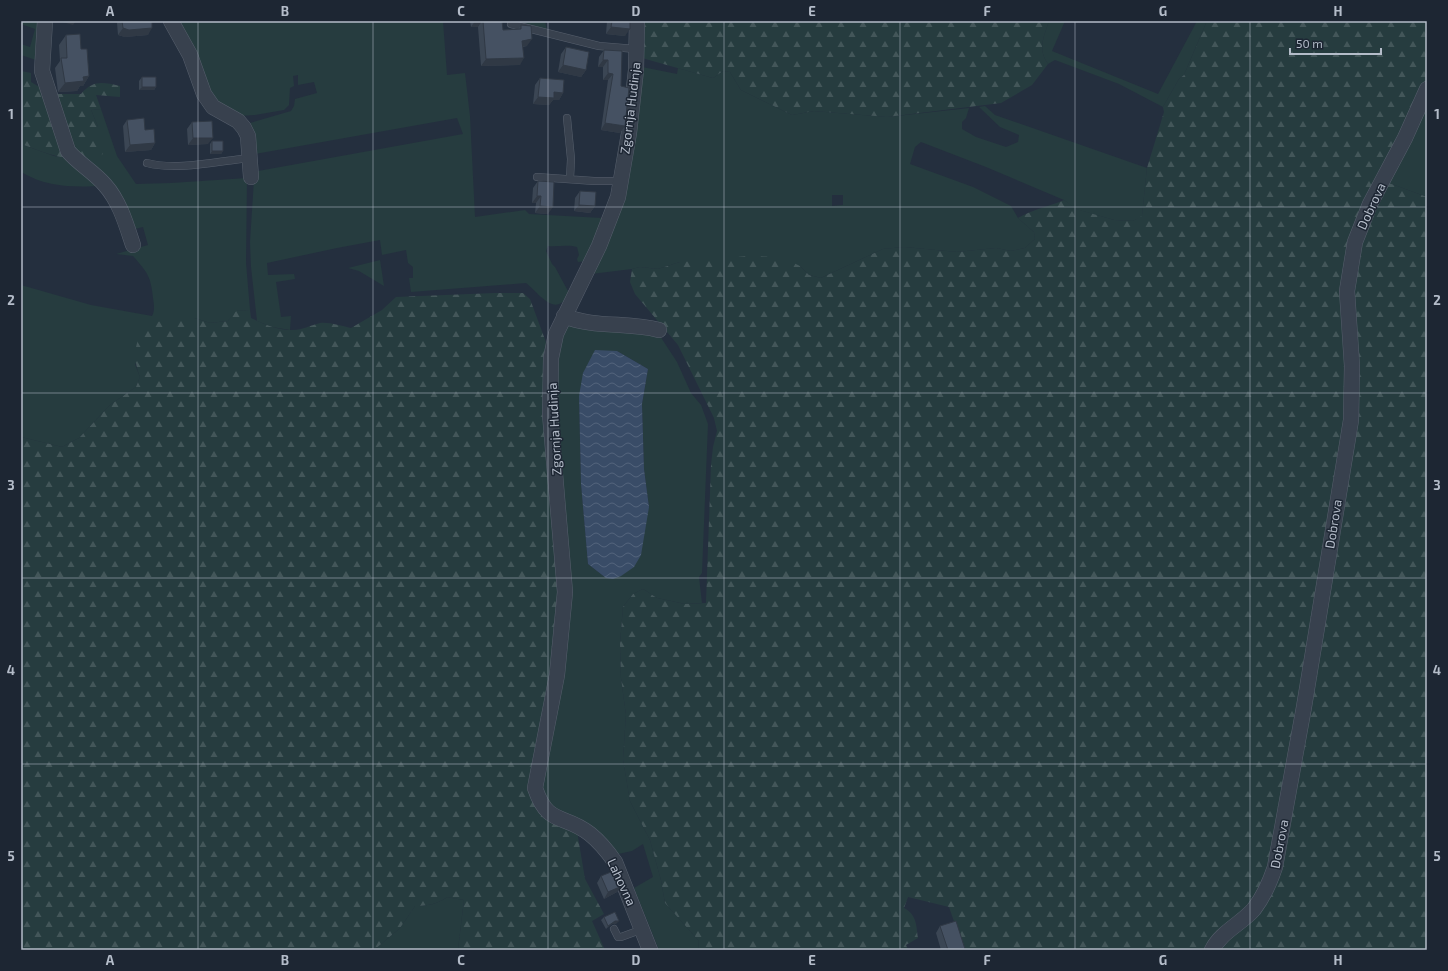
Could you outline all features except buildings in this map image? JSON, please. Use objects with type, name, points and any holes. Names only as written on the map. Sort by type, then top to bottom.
[{"type":"street","points":[[46,21],[42,71],[68,151],[77,162],[90,170],[105,185],[117,201],[133,244]]},
{"type":"street","points":[[171,21],[190,55],[204,94],[213,107],[238,121],[244,128],[248,136],[251,177]]},
{"type":"street","name":"Zgornja Hudinja","points":[[577,826],[546,811],[540,804],[535,788],[557,675],[565,592],[550,414],[551,358],[556,334],[599,246],[618,197],[629,133],[636,70],[637,21]]},
{"type":"street","name":"Dobrova","points":[[1212,950],[1216,941],[1253,910],[1268,888],[1275,868],[1304,706],[1351,420],[1352,366],[1347,291],[1355,242],[1370,204],[1405,138],[1427,89]]},
{"type":"street","points":[[564,316],[592,322],[642,326],[659,330]]},
{"type":"street","name":"Lahovna","points":[[577,826],[590,834],[606,849],[615,862],[643,929],[650,950]]},
{"type":"lane","points":[[511,24],[599,46],[636,49]]},
{"type":"lane","points":[[567,118],[571,159],[570,179]]},
{"type":"lane","points":[[147,163],[158,166],[171,166],[250,158]]},
{"type":"lane","points":[[537,177],[621,181]]},
{"type":"lane","points":[[614,929],[618,937],[621,937],[643,929]]},
{"type":"green space","points":[[21,21],[41,22],[36,60],[21,55],[21,44],[30,47],[35,29],[21,24]]},
{"type":"green space","points":[[175,21],[443,21],[447,75],[465,73],[470,116],[475,217],[525,210],[529,214],[602,218],[587,261],[578,262],[577,259],[579,255],[577,247],[548,246],[546,251],[569,293],[564,301],[559,304],[548,302],[526,283],[411,292],[409,278],[413,278],[413,267],[408,263],[406,250],[382,255],[380,240],[267,263],[268,275],[294,274],[295,279],[276,282],[281,317],[291,316],[290,330],[272,327],[257,321],[251,267],[250,242],[254,179],[250,123],[291,111],[294,106],[295,99],[317,93],[314,82],[298,85],[298,75],[293,76],[294,86],[290,88],[289,105],[284,110],[239,116],[216,104]],"holes":[[[457,118],[463,134],[258,171],[255,154]]]},
{"type":"green space","points":[[519,21],[545,21],[547,30]]},
{"type":"green space","points":[[644,21],[1049,21],[1042,42],[1043,53],[1048,64],[1032,85],[1001,103],[887,117],[814,111],[792,115],[741,90],[730,72],[723,71],[713,78],[642,58]]},
{"type":"green space","points":[[1049,21],[1065,21],[1052,51],[1158,94],[1197,21],[1207,21],[1184,75],[1179,79],[1163,107],[1119,84],[1055,60],[1048,64],[1043,53],[1042,42]]},
{"type":"green space","points":[[1207,21],[1427,21],[1427,78],[1397,147],[1386,182],[1427,197],[1427,950],[964,950],[949,907],[908,897],[904,908],[914,917],[918,938],[906,945],[908,950],[698,950],[699,941],[665,903],[661,880],[650,840],[630,801],[623,759],[626,715],[621,678],[620,644],[623,607],[633,594],[643,589],[657,598],[685,604],[706,603],[711,465],[717,431],[714,418],[678,345],[635,294],[630,282],[632,269],[640,267],[658,269],[680,262],[748,256],[781,257],[800,266],[809,275],[821,278],[883,249],[904,247],[957,252],[996,248],[1011,251],[1025,248],[1035,239],[1034,232],[1018,218],[1029,212],[1064,200],[1076,209],[1114,220],[1133,221],[1142,216],[1147,168],[1164,112],[1163,107],[1179,79],[1184,75]]},
{"type":"green space","points":[[642,67],[677,74],[678,68],[713,78],[723,71],[730,72],[741,90],[792,115],[814,111],[887,117],[969,108],[966,118],[962,122],[962,129],[976,137],[1006,147],[1018,142],[1019,135],[1000,127],[979,107],[985,106],[995,115],[1147,168],[1142,217],[1133,221],[1114,220],[1075,209],[1064,200],[986,167],[921,142],[915,147],[910,164],[973,187],[1011,206],[1018,218],[1034,232],[1035,239],[1025,248],[1011,251],[996,248],[957,252],[904,247],[883,249],[821,278],[809,275],[800,266],[680,262],[658,269],[640,267],[591,274],[606,247]],"holes":[[[832,195],[843,195],[843,205],[832,206]]]},
{"type":"green space","points":[[21,71],[31,73],[31,82],[51,94],[81,94],[85,89],[98,83],[120,86],[120,97],[96,95],[101,109],[91,110],[98,127],[103,154],[94,158],[73,159],[51,154],[21,144]]},
{"type":"green space","points":[[1427,100],[1427,197],[1386,182]]},
{"type":"green space","points":[[101,109],[117,156],[136,184],[247,178],[246,263],[250,310],[237,311],[228,321],[210,323],[194,318],[135,364],[140,377],[136,387],[110,405],[79,438],[62,447],[21,437],[21,285],[91,305],[152,316],[154,310],[151,284],[148,275],[133,256],[116,254],[148,245],[143,227],[131,230],[77,159],[98,127],[91,110]]},
{"type":"green space","points":[[21,144],[54,156],[70,158],[104,186],[71,186],[51,184],[21,172]]},
{"type":"green space","points":[[380,260],[384,286],[359,271],[348,268]]},
{"type":"green space","points":[[523,293],[530,299],[547,345],[559,590],[556,661],[531,783],[577,831],[585,879],[604,914],[592,921],[605,950],[458,950],[464,900],[447,897],[432,904],[415,906],[400,928],[374,950],[21,950],[21,437],[62,447],[79,438],[110,405],[136,387],[140,377],[135,356],[137,344],[139,337],[147,324],[171,319],[194,318],[210,323],[228,321],[236,311],[250,310],[251,318],[276,328],[287,330],[297,330],[320,323],[351,328],[382,310],[396,297]]},
{"type":"green space","points":[[568,323],[660,336],[677,362],[691,393],[701,405],[708,424],[702,573],[699,577],[702,603],[685,604],[657,598],[643,589],[633,594],[623,607],[620,644],[621,678],[626,715],[623,759],[630,801],[650,840],[661,880],[665,903],[699,941],[698,950],[659,950],[634,888],[653,877],[643,844],[632,851],[618,854],[564,816],[542,797],[553,390],[560,336]],"holes":[[[617,351],[648,369],[642,404],[644,469],[649,507],[606,578],[588,564],[581,484],[579,396]]]},
{"type":"green space","points":[[447,897],[464,900],[458,950],[374,950],[400,928],[415,906],[432,904]]},
{"type":"water","points":[[595,350],[617,351],[648,369],[642,404],[644,469],[649,507],[641,555],[634,567],[621,576],[613,579],[606,578],[588,564],[581,484],[579,396],[583,373]]}]
